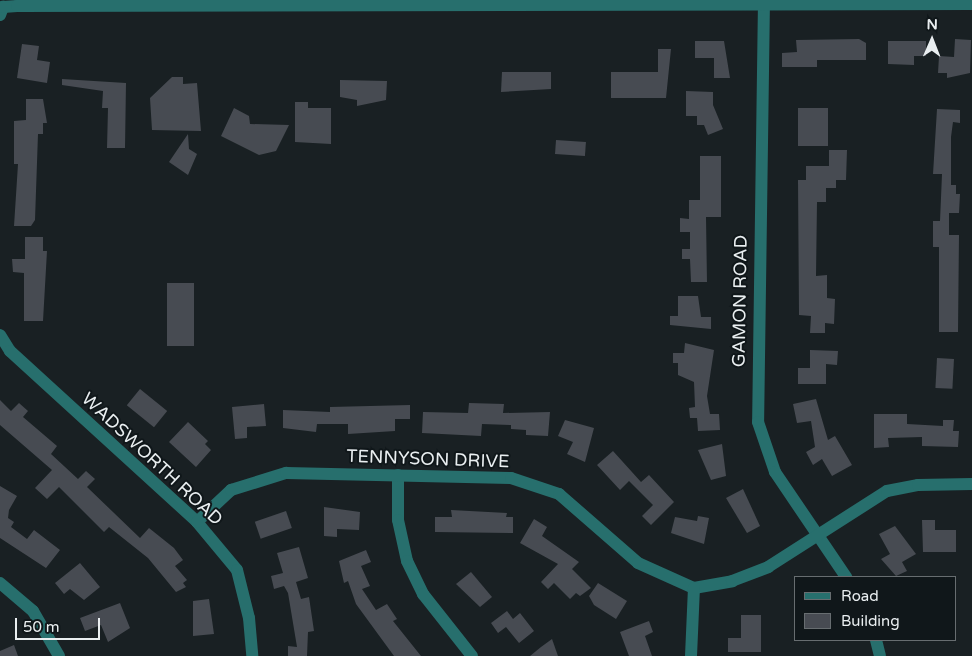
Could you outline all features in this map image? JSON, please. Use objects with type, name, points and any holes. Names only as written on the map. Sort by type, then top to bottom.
[{"type":"street","points":[[0,15],[3,7],[17,6],[180,3],[763,1],[972,4]]},
{"type":"street","name":"GAMON ROAD","points":[[763,1],[758,422],[775,472],[845,576]]},
{"type":"street","name":"WADSWORTH ROAD","points":[[0,335],[10,351],[197,522],[237,570],[249,618],[252,656]]},
{"type":"street","points":[[398,475],[398,520],[407,562],[423,594],[472,656]]},
{"type":"street","name":"TENNYSON DRIVE","points":[[197,522],[231,490],[266,476],[398,475],[502,477],[541,486],[574,505],[638,563],[694,588]]},
{"type":"street","points":[[691,656],[694,588],[752,575],[886,491],[918,485],[972,484]]},
{"type":"street","points":[[0,583],[33,611],[59,656]]},
{"type":"street","points":[[876,641],[880,656]]},
{"type":"building","points":[[859,39],[866,43],[866,60],[817,60],[817,67],[782,67],[782,53],[797,52],[796,40]]},
{"type":"building","points":[[955,39],[971,40],[970,73],[947,78],[947,73],[938,73],[939,56],[954,57]]},
{"type":"building","points":[[695,41],[724,41],[730,78],[714,78],[714,58],[695,58]]},
{"type":"building","points":[[888,41],[926,41],[926,56],[914,56],[914,65],[888,64]]},
{"type":"building","points":[[22,44],[39,46],[37,60],[50,62],[47,83],[17,78]]},
{"type":"building","points":[[658,49],[671,49],[666,98],[611,98],[611,72],[658,72]]},
{"type":"building","points":[[502,72],[551,72],[551,89],[501,92]]},
{"type":"building","points":[[172,77],[183,77],[183,84],[197,83],[201,131],[152,130],[150,98]]},
{"type":"building","points":[[62,79],[126,83],[125,148],[107,148],[108,108],[102,108],[103,91],[62,85]]},
{"type":"building","points":[[340,80],[387,81],[386,100],[357,106],[357,100],[340,97]]},
{"type":"building","points":[[686,91],[713,92],[713,105],[723,129],[708,135],[704,125],[697,125],[697,116],[686,116]]},
{"type":"building","points":[[26,99],[43,99],[47,123],[43,123],[43,134],[38,134],[35,220],[31,226],[14,226],[18,164],[14,164],[14,121],[26,120]]},
{"type":"building","points":[[295,102],[308,102],[308,108],[331,108],[331,144],[295,142]]},
{"type":"building","points":[[234,108],[249,116],[250,124],[289,125],[276,151],[259,155],[221,136]]},
{"type":"building","points":[[798,108],[828,108],[828,146],[798,146]]},
{"type":"building","points":[[937,109],[960,110],[960,123],[953,122],[951,137],[951,185],[956,185],[956,194],[960,194],[959,213],[949,213],[949,235],[959,235],[958,332],[939,332],[939,247],[933,247],[933,221],[940,221],[942,174],[933,174]]},
{"type":"building","points":[[188,134],[189,149],[197,154],[188,175],[169,162]]},
{"type":"building","points":[[556,140],[586,142],[585,156],[555,154]]},
{"type":"building","points":[[829,150],[847,150],[846,180],[836,180],[836,188],[826,188],[826,202],[817,202],[816,276],[827,275],[827,298],[835,299],[834,324],[825,323],[825,333],[810,333],[811,316],[799,315],[798,180],[806,180],[806,166],[829,166]]},
{"type":"building","points":[[700,156],[721,156],[721,217],[706,217],[707,282],[691,282],[690,259],[682,259],[682,249],[690,249],[690,232],[680,232],[680,218],[689,219],[689,200],[700,200]]},
{"type":"building","points":[[25,237],[43,237],[43,251],[47,251],[43,321],[24,321],[24,273],[13,272],[12,259],[25,259]]},
{"type":"building","points":[[167,283],[194,283],[194,346],[167,346]]},
{"type":"building","points":[[678,296],[698,296],[701,317],[711,317],[711,329],[670,325],[670,316],[678,316]]},
{"type":"building","points":[[685,343],[714,350],[707,396],[710,414],[719,414],[720,430],[698,431],[697,418],[690,418],[689,408],[695,407],[694,382],[678,375],[678,363],[673,363],[673,353],[684,353]]},
{"type":"building","points":[[810,350],[838,351],[837,365],[826,364],[826,384],[798,384],[798,368],[810,368]]},
{"type":"building","points":[[937,358],[954,359],[952,389],[935,388]]},
{"type":"building","points":[[140,389],[167,411],[154,427],[127,405]]},
{"type":"building","points":[[816,399],[828,440],[835,436],[852,465],[832,476],[822,459],[813,465],[806,452],[815,447],[811,421],[797,423],[793,404]]},
{"type":"building","points":[[0,400],[11,411],[19,403],[28,411],[23,417],[57,446],[51,454],[78,479],[86,471],[95,479],[87,487],[140,538],[149,528],[174,548],[183,560],[175,566],[187,580],[183,583],[186,587],[176,592],[148,558],[109,527],[104,532],[59,487],[47,499],[35,488],[52,470],[0,425]]},
{"type":"building","points":[[469,403],[504,404],[503,413],[550,412],[548,436],[526,435],[526,430],[511,429],[511,425],[482,424],[481,436],[422,433],[423,412],[468,413]]},
{"type":"building","points":[[264,404],[266,426],[247,427],[247,438],[235,439],[232,407]]},
{"type":"building","points":[[410,405],[410,419],[395,419],[395,431],[348,434],[348,424],[317,424],[316,432],[283,428],[283,410],[330,412],[330,407]]},
{"type":"building","points":[[874,414],[907,414],[907,424],[943,426],[943,420],[954,420],[953,431],[959,431],[958,447],[922,446],[922,437],[888,438],[889,447],[874,448]]},
{"type":"building","points":[[565,420],[594,428],[585,462],[567,454],[573,442],[558,436]]},
{"type":"building","points":[[188,422],[208,441],[205,444],[211,450],[196,467],[169,442]]},
{"type":"building","points":[[722,444],[726,476],[711,480],[698,450]]},
{"type":"building","points":[[613,451],[641,482],[649,475],[674,502],[651,525],[642,516],[653,505],[629,481],[620,490],[597,465]]},
{"type":"building","points":[[0,486],[17,496],[9,510],[8,518],[14,522],[11,527],[27,539],[34,530],[60,550],[46,568],[0,538]]},
{"type":"building","points":[[743,489],[760,526],[747,533],[726,498]]},
{"type":"building","points":[[324,507],[360,512],[359,530],[337,529],[337,537],[324,536]]},
{"type":"building","points":[[451,510],[507,513],[506,517],[513,517],[513,533],[435,532],[435,517],[452,517]]},
{"type":"building","points":[[286,511],[292,528],[261,539],[255,522]]},
{"type":"building","points":[[698,516],[709,518],[704,544],[671,533],[675,517],[697,521]]},
{"type":"building","points":[[534,519],[547,527],[542,536],[579,562],[572,569],[591,588],[580,596],[576,593],[570,599],[554,583],[548,589],[541,582],[558,564],[520,543]]},
{"type":"building","points":[[922,520],[935,520],[935,530],[956,530],[956,552],[923,552]]},
{"type":"building","points":[[895,526],[916,554],[902,562],[907,571],[896,576],[881,559],[890,554],[879,534]]},
{"type":"building","points":[[299,547],[308,578],[296,582],[301,599],[309,597],[314,631],[308,632],[307,656],[288,656],[288,646],[297,647],[288,593],[284,586],[274,589],[271,576],[283,573],[277,553]]},
{"type":"building","points":[[366,550],[371,562],[361,566],[370,586],[362,589],[376,610],[387,604],[397,619],[393,621],[421,656],[394,656],[356,604],[348,581],[344,583],[339,561]]},
{"type":"building","points":[[80,563],[100,587],[84,600],[70,589],[64,594],[55,583]]},
{"type":"building","points":[[471,572],[492,597],[480,607],[456,584]]},
{"type":"building","points":[[598,583],[627,601],[616,619],[594,605],[589,596]]},
{"type":"building","points":[[209,599],[214,634],[193,636],[193,601]]},
{"type":"building","points":[[120,603],[130,628],[108,642],[101,625],[85,631],[80,618]]},
{"type":"building","points":[[507,611],[513,619],[520,613],[534,631],[519,643],[506,627],[498,633],[491,623]]},
{"type":"building","points":[[741,615],[761,615],[761,652],[728,652],[728,638],[741,638]]},
{"type":"building","points":[[649,621],[653,632],[645,636],[652,656],[629,656],[620,632]]},
{"type":"building","points":[[552,639],[558,656],[530,656],[541,647]]},
{"type":"building","points":[[14,645],[18,656],[0,656],[0,651]]}]
